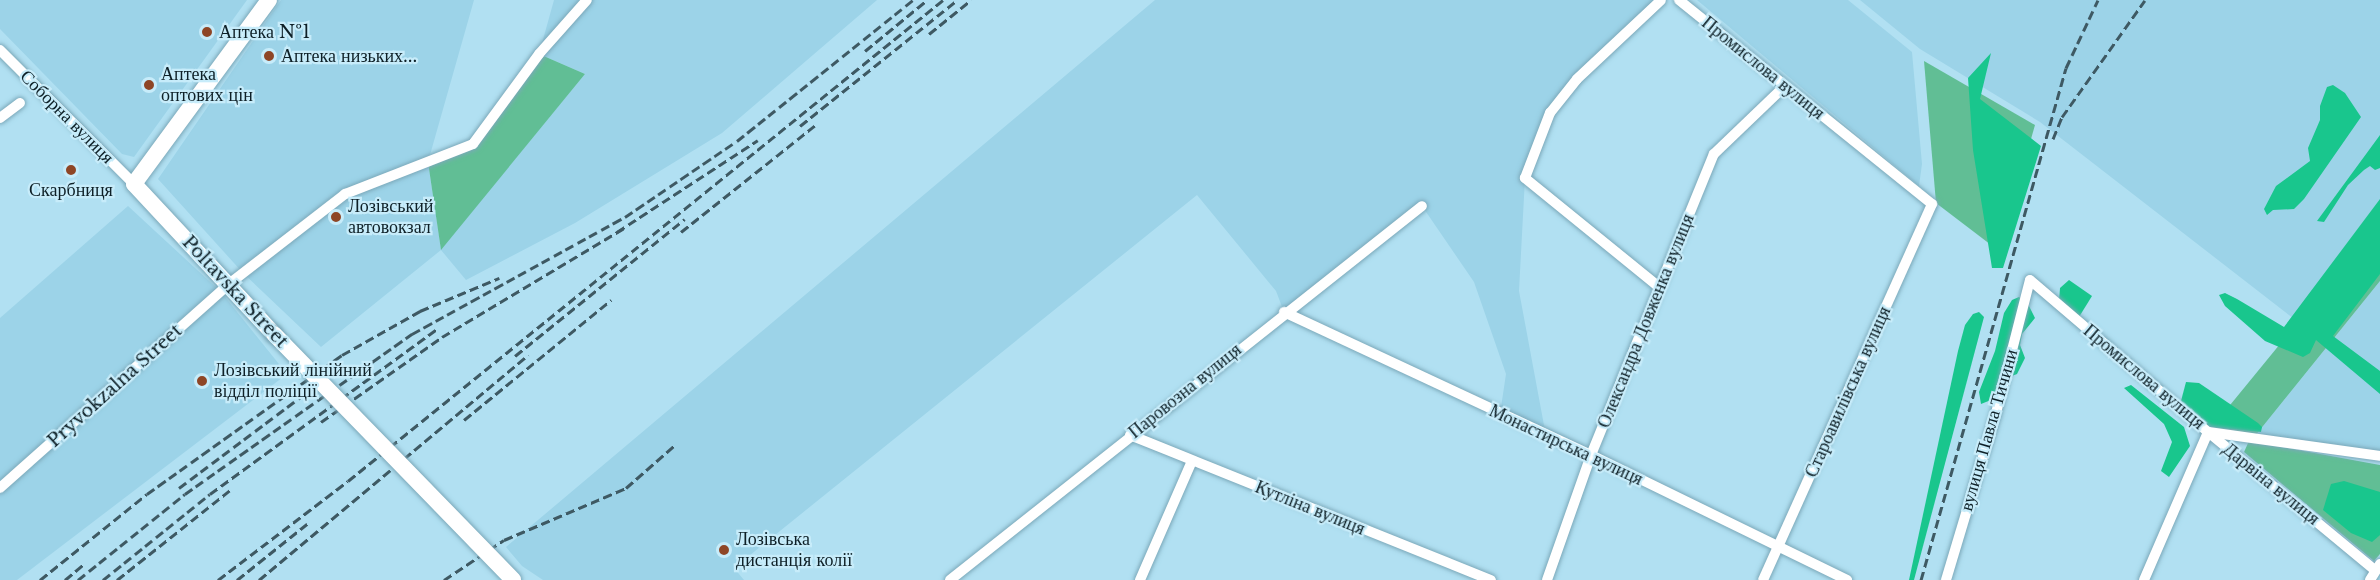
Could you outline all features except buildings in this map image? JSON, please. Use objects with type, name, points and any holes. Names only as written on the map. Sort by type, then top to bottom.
[{"type":"main road","points":[[134,184],[269,0]]},
{"type":"main road","name":"Poltavska Street","points":[[134,184],[274,334],[513,580]]},
{"type":"street","name":"Pryvokzalna Street","points":[[0,489],[229,284],[345,194],[473,144],[539,54],[586,0]]},
{"type":"street","points":[[1659,287],[1524,178],[1550,113],[1577,79],[1661,0]]},
{"type":"street","name":"Промислова вулиця","points":[[1679,0],[1932,204]]},
{"type":"street","name":"Соборна вулиця","points":[[0,50],[134,184]]},
{"type":"street","name":"Олександра Довженка вулиця","points":[[1547,580],[1591,455],[1714,154],[1785,86]]},
{"type":"street","points":[[0,118],[20,103]]},
{"type":"street","name":"Староавилівська вулиця","points":[[1763,580],[1932,204]]},
{"type":"street","name":"Паровозна вулиця","points":[[950,580],[1284,312],[1422,206]]},
{"type":"street","name":"Промислова вулиця","points":[[2030,280],[2208,432],[2380,456]]},
{"type":"street","name":"вулиця Павла Тичини","points":[[1946,580],[1995,417],[2030,280]]},
{"type":"street","name":"Монастирська вулиця","points":[[1284,312],[1591,455],[1847,580]]},
{"type":"street","name":"Дарвіна вулиця","points":[[2145,580],[2208,432],[2375,571]]},
{"type":"street","name":"Кутліна вулиця","points":[[1130,435],[1491,580]]},
{"type":"street","points":[[1140,580],[1192,461]]},
{"type":"shaded area","points":[[0,0],[247,0],[134,157],[122,154],[0,29]]},
{"type":"shaded area","points":[[281,0],[474,0],[428,162],[441,249],[585,74],[539,54],[554,0],[877,0],[722,133],[575,223],[466,280],[441,250],[321,347],[243,273],[158,179]]},
{"type":"shaded area","points":[[1155,0],[1661,0],[1550,113],[1525,178],[1519,291],[1546,436],[1500,414],[1506,374],[1474,282],[1422,206],[1284,312],[1276,291],[1197,195],[734,568],[744,580],[543,580],[522,566],[506,547]]},
{"type":"shaded area","points":[[1697,0],[1848,0],[1912,52],[1922,164],[1919,186]]},
{"type":"shaded area","points":[[1860,0],[2380,0],[2380,206],[2298,322],[2040,122],[1920,49]]},
{"type":"shaded area","points":[[128,206],[221,292],[287,374],[17,580],[0,580],[0,318]]},
{"type":"shaded area","points":[[2380,281],[2380,452],[2255,436]]},
{"type":"green space","points":[[1991,53],[1980,99],[2041,146],[2003,268],[1992,268],[1973,150],[1968,78]]},
{"type":"green space","points":[[539,54],[585,74],[441,250],[428,162],[473,144]]},
{"type":"green space","points":[[1924,61],[2035,125],[1999,251],[1936,203]]},
{"type":"green space","points":[[2333,85],[2345,93],[2361,117],[2304,199],[2294,209],[2273,210],[2267,215],[2264,209],[2276,186],[2310,161],[2308,148],[2320,120],[2320,106],[2327,87]]},
{"type":"green space","points":[[2380,135],[2380,168],[2375,170],[2370,166],[2364,170],[2348,185],[2324,222],[2317,221]]},
{"type":"green space","points":[[2380,199],[2380,274],[2333,336],[2380,371],[2380,394],[2316,340],[2310,353],[2303,357],[2265,341],[2225,306],[2219,295],[2225,293],[2284,327]]},
{"type":"green space","points":[[2380,206],[2380,281],[2255,436],[2208,432],[2298,322]]},
{"type":"green space","points":[[2069,280],[2092,296],[2079,317],[2059,301],[2060,288]]},
{"type":"green space","points":[[2019,297],[2028,304],[2035,318],[2022,334],[2020,345],[2025,358],[2017,374],[2004,379],[1991,400],[1981,404],[1979,392],[1995,351],[2004,313],[2012,300]]},
{"type":"green space","points":[[1979,312],[1984,317],[1914,580],[1909,580],[1958,351],[1965,325],[1973,314]]},
{"type":"green space","points":[[2186,382],[2199,383],[2258,423],[2262,427],[2261,432],[2210,427],[2198,420],[2181,401]]},
{"type":"green space","points":[[2131,385],[2184,427],[2190,446],[2169,477],[2161,471],[2172,442],[2164,424],[2124,388]]},
{"type":"green space","points":[[2249,441],[2380,465],[2380,554],[2374,561],[2244,452]]},
{"type":"green space","points":[[2344,481],[2380,492],[2380,535],[2372,542],[2351,533],[2323,510],[2331,484]]},
{"type":"railway","points":[[78,580],[185,494],[412,334],[625,217],[737,141],[913,0]]},
{"type":"railway","points":[[865,51],[927,0]]},
{"type":"railway","points":[[218,580],[348,481],[943,0]]},
{"type":"railway","points":[[800,126],[957,0]]},
{"type":"railway","points":[[929,34],[971,0]]},
{"type":"railway","points":[[1921,580],[2066,68],[2098,0]]},
{"type":"railway","points":[[2053,139],[2062,117],[2145,0]]},
{"type":"railway","points":[[681,232],[817,124]]},
{"type":"railway","points":[[617,232],[758,140]]},
{"type":"railway","points":[[515,356],[685,219]]},
{"type":"railway","points":[[321,422],[442,337],[624,228]]},
{"type":"railway","points":[[40,580],[147,494],[342,355],[420,311],[499,278]]},
{"type":"railway","points":[[464,420],[611,300]]},
{"type":"railway","points":[[103,580],[210,494],[437,329]]},
{"type":"railway","points":[[259,580],[528,355]]},
{"type":"railway","points":[[179,488],[330,375]]},
{"type":"railway","points":[[444,580],[504,540],[626,488],[675,445]]},
{"type":"railway","points":[[117,580],[230,490]]},
{"type":"railway","points":[[237,580],[307,524]]},
{"type":"railway","points":[[65,580],[83,565]]},
{"type":"place","name":"Аптека №1","points":[[207,32]]},
{"type":"place","name":"Аптека низьких...","points":[[269,56]]},
{"type":"place","name":"Аптека оптових цін","points":[[149,85]]},
{"type":"place","name":"Скарбниця","points":[[71,170]]},
{"type":"place","name":"Лозівський автовокзал","points":[[336,217]]},
{"type":"place","name":"Лозівський лінійний відділ поліції","points":[[202,381]]},
{"type":"place","name":"Лозівська дистанція колії","points":[[724,550]]}]
